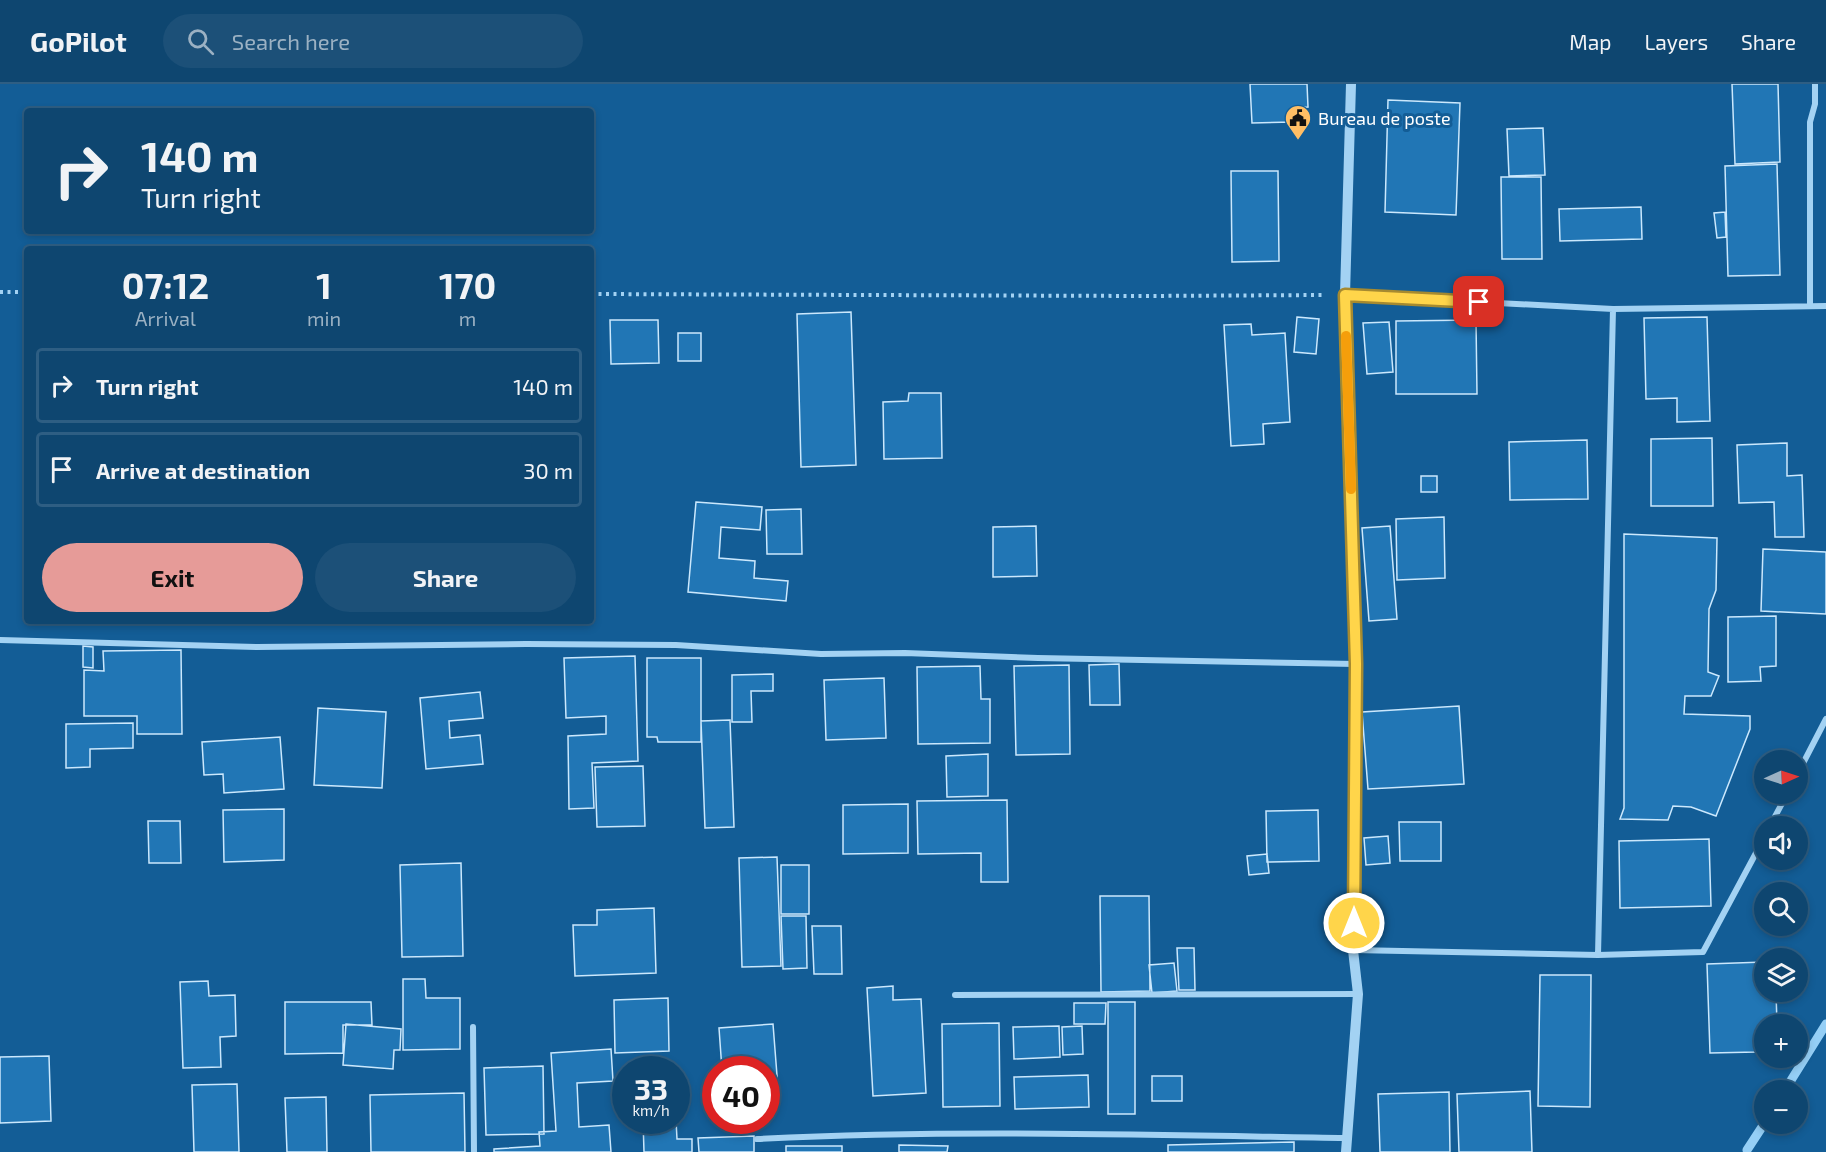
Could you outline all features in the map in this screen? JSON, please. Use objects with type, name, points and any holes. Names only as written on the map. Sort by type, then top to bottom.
[{"type":"street","points":[[1346,1152],[1358,994],[1353,950],[1356,664],[1345,295],[1351,84]]},
{"type":"street","points":[[1810,306],[1810,122],[1815,104],[1815,84]]},
{"type":"street","points":[[1345,295],[1613,309],[1826,306]]},
{"type":"street","points":[[1598,955],[1613,309]]},
{"type":"street","points":[[0,640],[257,647],[676,645],[821,654],[906,653],[1356,664]]},
{"type":"street","points":[[1808,754],[1826,719]]},
{"type":"street","points":[[1353,950],[1598,955],[1703,952],[1754,857]]},
{"type":"street","points":[[955,995],[1358,994]]},
{"type":"street","points":[[473,1027],[474,1152]]},
{"type":"street","points":[[757,1139],[861,1133],[1346,1138]]},
{"type":"path","points":[[0,292],[24,292]]},
{"type":"path","points":[[594,294],[1345,295]]},
{"type":"building","points":[[1250,84],[1307,84],[1308,107],[1292,108],[1293,122],[1252,123]]},
{"type":"building","points":[[1732,84],[1778,84],[1780,162],[1735,164]]},
{"type":"building","points":[[1388,100],[1460,103],[1456,215],[1385,212]]},
{"type":"building","points":[[1543,128],[1545,175],[1509,176],[1507,129]]},
{"type":"building","points":[[1777,164],[1780,275],[1728,276],[1725,166]]},
{"type":"building","points":[[1231,171],[1278,171],[1279,261],[1232,262]]},
{"type":"building","points":[[1501,177],[1541,177],[1542,259],[1502,259]]},
{"type":"building","points":[[1641,207],[1642,239],[1560,241],[1559,209]]},
{"type":"building","points":[[1725,212],[1726,237],[1717,238],[1714,213]]},
{"type":"building","points":[[851,312],[856,465],[801,467],[797,314]]},
{"type":"building","points":[[1297,317],[1319,319],[1316,354],[1294,352]]},
{"type":"building","points":[[1707,317],[1710,421],[1677,422],[1677,398],[1646,399],[1644,318]]},
{"type":"building","points":[[610,320],[658,320],[659,363],[611,364]]},
{"type":"building","points":[[1476,320],[1477,394],[1396,394],[1396,321]]},
{"type":"building","points":[[1389,322],[1393,372],[1367,374],[1363,323]]},
{"type":"building","points":[[1251,324],[1252,335],[1285,333],[1290,422],[1263,424],[1264,444],[1231,446],[1224,325]]},
{"type":"building","points":[[678,333],[701,333],[701,361],[678,361]]},
{"type":"building","points":[[909,393],[941,393],[942,458],[884,459],[883,402],[908,401]]},
{"type":"building","points":[[1712,438],[1713,506],[1651,506],[1651,439]]},
{"type":"building","points":[[1587,440],[1588,499],[1510,500],[1509,442]]},
{"type":"building","points":[[1787,443],[1787,476],[1802,475],[1804,537],[1775,537],[1774,502],[1739,503],[1737,445]]},
{"type":"building","points":[[1421,476],[1437,476],[1437,492],[1421,492]]},
{"type":"building","points":[[696,502],[762,507],[760,530],[721,527],[719,558],[755,561],[754,578],[788,581],[786,601],[688,592]]},
{"type":"building","points":[[801,509],[802,554],[767,554],[766,510]]},
{"type":"building","points":[[1444,517],[1445,578],[1397,580],[1396,519]]},
{"type":"building","points":[[1036,526],[1037,576],[993,577],[993,527]]},
{"type":"building","points":[[1390,526],[1397,619],[1369,621],[1362,528]]},
{"type":"building","points":[[1624,534],[1717,538],[1716,590],[1709,609],[1708,672],[1719,676],[1711,696],[1685,696],[1684,714],[1750,716],[1750,729],[1716,816],[1691,807],[1673,806],[1668,820],[1620,819],[1624,808]]},
{"type":"building","points":[[1763,549],[1826,552],[1826,614],[1761,611]]},
{"type":"building","points":[[1776,616],[1776,666],[1760,667],[1761,681],[1728,682],[1728,617]]},
{"type":"building","points":[[83,646],[93,647],[93,668],[83,667]]},
{"type":"building","points":[[181,650],[182,734],[137,734],[137,716],[84,716],[84,670],[104,671],[103,651]]},
{"type":"building","points":[[635,656],[638,761],[592,763],[594,808],[569,809],[568,736],[606,734],[606,716],[566,718],[564,658]]},
{"type":"building","points":[[647,658],[701,658],[701,742],[658,742],[657,737],[647,737]]},
{"type":"building","points":[[1119,664],[1120,705],[1090,705],[1089,665]]},
{"type":"building","points":[[1069,665],[1070,754],[1016,755],[1014,666]]},
{"type":"building","points":[[980,666],[981,699],[990,699],[990,743],[918,744],[917,667]]},
{"type":"building","points":[[773,674],[773,691],[751,691],[752,722],[732,722],[732,675]]},
{"type":"building","points":[[884,678],[886,738],[826,740],[824,680]]},
{"type":"building","points":[[480,692],[483,718],[449,721],[450,738],[480,735],[483,764],[426,769],[420,698]]},
{"type":"building","points":[[1459,706],[1464,784],[1368,789],[1362,712]]},
{"type":"building","points":[[318,708],[386,712],[382,788],[314,785]]},
{"type":"building","points":[[730,720],[734,827],[705,828],[701,721]]},
{"type":"building","points":[[133,723],[133,748],[90,749],[90,767],[66,768],[66,724]]},
{"type":"building","points":[[280,737],[284,789],[224,793],[223,774],[204,775],[202,742]]},
{"type":"building","points":[[988,754],[988,796],[947,797],[946,756]]},
{"type":"building","points":[[643,766],[645,826],[597,827],[595,767]]},
{"type":"building","points":[[1007,800],[1008,882],[981,882],[981,853],[918,854],[917,801]]},
{"type":"building","points":[[908,804],[908,853],[843,854],[843,805]]},
{"type":"building","points":[[284,809],[284,860],[224,862],[223,810]]},
{"type":"building","points":[[1318,810],[1319,861],[1267,862],[1266,811]]},
{"type":"building","points":[[148,821],[180,821],[181,863],[149,863]]},
{"type":"building","points":[[1399,822],[1441,822],[1441,861],[1400,861]]},
{"type":"building","points":[[1388,836],[1390,863],[1366,865],[1364,838]]},
{"type":"building","points":[[1709,839],[1711,906],[1620,908],[1619,841]]},
{"type":"building","points":[[1267,854],[1269,873],[1249,875],[1247,856]]},
{"type":"building","points":[[777,857],[781,966],[742,967],[739,858]]},
{"type":"building","points":[[461,863],[463,956],[402,957],[400,865]]},
{"type":"building","points":[[781,865],[809,865],[809,914],[781,914]]},
{"type":"building","points":[[1100,896],[1149,896],[1150,991],[1101,992]]},
{"type":"building","points":[[654,908],[656,973],[575,976],[573,925],[597,925],[597,910]]},
{"type":"building","points":[[781,916],[806,916],[807,968],[783,969]]},
{"type":"building","points":[[812,926],[841,926],[842,974],[814,974]]},
{"type":"building","points":[[1177,948],[1194,948],[1195,990],[1179,990]]},
{"type":"building","points":[[1754,962],[1754,1002],[1776,1002],[1777,1014],[1754,1014],[1754,1052],[1710,1053],[1707,964]]},
{"type":"building","points":[[1174,963],[1177,991],[1152,993],[1149,965]]},
{"type":"building","points":[[1540,975],[1591,975],[1590,1107],[1538,1106]]},
{"type":"building","points":[[403,979],[425,979],[426,998],[460,998],[460,1049],[403,1050]]},
{"type":"building","points":[[208,981],[209,996],[235,995],[236,1036],[220,1037],[221,1067],[183,1068],[180,982]]},
{"type":"building","points":[[893,986],[893,1000],[921,999],[926,1093],[873,1096],[867,988]]},
{"type":"building","points":[[668,998],[669,1051],[615,1053],[614,1000]]},
{"type":"building","points":[[285,1002],[371,1002],[372,1025],[343,1025],[343,1053],[285,1054]]},
{"type":"building","points":[[1108,1002],[1135,1002],[1135,1114],[1108,1114]]},
{"type":"building","points":[[1074,1003],[1106,1003],[1105,1024],[1074,1024]]},
{"type":"building","points":[[999,1023],[1000,1106],[943,1107],[942,1024]]},
{"type":"building","points":[[346,1024],[401,1029],[400,1050],[394,1050],[393,1069],[343,1065]]},
{"type":"building","points":[[773,1024],[775,1056],[721,1056],[719,1028]]},
{"type":"building","points":[[1059,1026],[1060,1057],[1014,1059],[1013,1027]]},
{"type":"building","points":[[1082,1026],[1083,1054],[1063,1055],[1062,1027]]},
{"type":"building","points":[[611,1049],[612,1081],[577,1083],[579,1127],[609,1125],[611,1152],[494,1152],[494,1149],[540,1146],[539,1132],[556,1131],[551,1053]]},
{"type":"building","points":[[49,1056],[51,1121],[0,1123],[0,1057]]},
{"type":"building","points":[[543,1066],[544,1134],[486,1135],[484,1068]]},
{"type":"building","points":[[1088,1075],[1089,1107],[1015,1109],[1014,1077]]},
{"type":"building","points":[[1152,1076],[1182,1076],[1182,1101],[1152,1101]]},
{"type":"building","points":[[237,1084],[239,1152],[194,1152],[192,1085]]},
{"type":"building","points":[[1530,1091],[1532,1152],[1459,1152],[1457,1094]]},
{"type":"building","points":[[1449,1092],[1450,1152],[1380,1152],[1378,1094]]},
{"type":"building","points":[[464,1093],[465,1152],[371,1152],[370,1095]]},
{"type":"building","points":[[326,1097],[327,1152],[287,1152],[285,1098]]},
{"type":"building","points":[[643,1134],[677,1134],[677,1139],[692,1139],[692,1152],[644,1152]]},
{"type":"building","points":[[754,1136],[754,1152],[699,1152],[698,1138]]},
{"type":"building","points":[[1294,1142],[1294,1152],[1168,1152],[1168,1145]]},
{"type":"building","points":[[899,1145],[948,1146],[947,1152],[899,1152]]},
{"type":"building","points":[[786,1146],[842,1146],[842,1152],[786,1152]]},
{"type":"waterway","points":[[1791,1080],[1826,1024]]},
{"type":"waterway","points":[[1747,1150],[1757,1134]]},
{"type":"slow traffic","points":[[1346,336],[1351,489]]},
{"type":"place","name":"Bureau de poste","points":[[1298,141]]},
{"type":"route","points":[[1354,923],[1356,664],[1345,295],[1479,302]]}]
